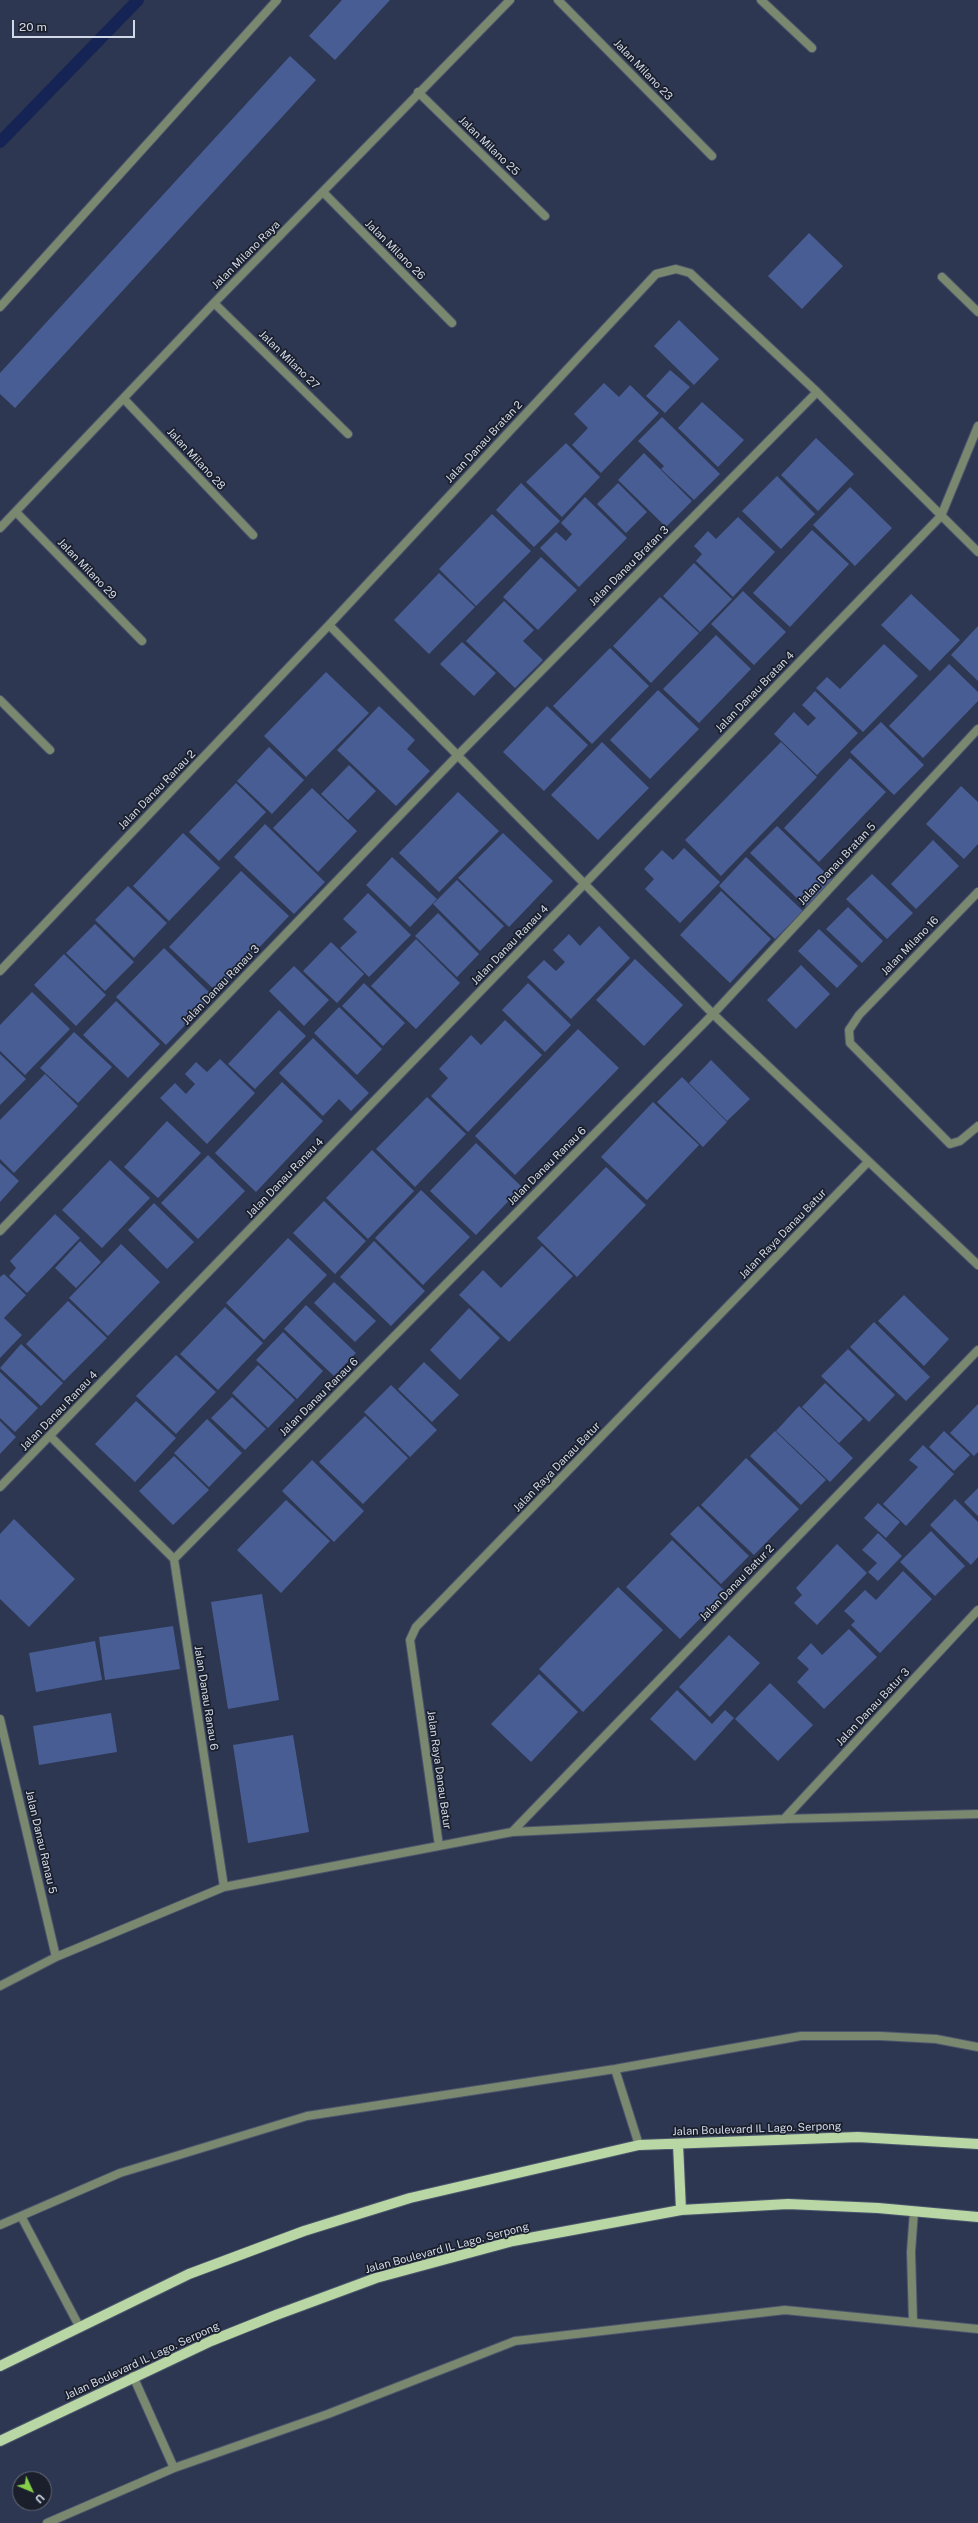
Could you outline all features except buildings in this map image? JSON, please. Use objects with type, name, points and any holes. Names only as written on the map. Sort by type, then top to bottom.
[{"type":"main road","name":"Jalan Boulevard IL Lago. Serpong","points":[[0,2366],[189,2274],[304,2231],[410,2198],[638,2145],[858,2137],[978,2144]]},
{"type":"main road","points":[[678,2144],[681,2210]]},
{"type":"main road","name":"Jalan Boulevard IL Lago. Serpong","points":[[0,2441],[132,2376],[211,2341],[376,2278],[513,2241],[681,2210],[788,2204],[914,2211],[978,2217]]},
{"type":"street","points":[[0,306],[277,0]]},
{"type":"street","name":"Jalan Milano Raya","points":[[0,528],[214,303],[323,192],[418,92],[510,0]]},
{"type":"street","name":"Jalan Milano 23","points":[[558,0],[712,156]]},
{"type":"street","points":[[761,0],[812,48]]},
{"type":"street","name":"Jalan Milano 25","points":[[418,92],[545,216]]},
{"type":"street","name":"Jalan Milano 26","points":[[323,192],[452,324]]},
{"type":"street","name":"Jalan Danau Bratan 2","points":[[329,625],[656,274],[676,269],[690,273],[817,392]]},
{"type":"street","points":[[942,277],[978,312]]},
{"type":"street","name":"Jalan Milano 27","points":[[214,303],[348,434]]},
{"type":"street","points":[[817,392],[978,552]]},
{"type":"street","name":"Jalan Danau Bratan 3","points":[[457,756],[817,392]]},
{"type":"street","name":"Jalan Milano 28","points":[[124,399],[253,535]]},
{"type":"street","points":[[941,516],[978,426]]},
{"type":"street","name":"Jalan Milano 29","points":[[16,512],[142,641]]},
{"type":"street","name":"Jalan Danau Bratan 4","points":[[585,884],[941,516]]},
{"type":"street","points":[[329,625],[713,1014],[978,1265]]},
{"type":"street","name":"Jalan Danau Ranau 2","points":[[0,971],[329,625]]},
{"type":"street","points":[[0,700],[50,750]]},
{"type":"street","name":"Jalan Danau Bratan 5","points":[[713,1014],[978,729]]},
{"type":"street","name":"Jalan Danau Ranau 3","points":[[0,1230],[457,756]]},
{"type":"street","name":"Jalan Danau Ranau 4","points":[[0,1487],[585,884]]},
{"type":"street","name":"Jalan Milano 16","points":[[978,892],[859,1015],[849,1030],[850,1043],[950,1144],[970,1134],[978,1126]]},
{"type":"street","name":"Jalan Danau Ranau 6","points":[[224,1887],[174,1559],[713,1014]]},
{"type":"street","name":"Jalan Raya Danau Batur","points":[[439,1846],[410,1640],[416,1627],[868,1162]]},
{"type":"street","name":"Jalan Danau Batur 2","points":[[512,1832],[978,1350]]},
{"type":"street","points":[[50,1436],[174,1559]]},
{"type":"street","name":"Jalan Danau Batur 3","points":[[784,1819],[978,1610]]},
{"type":"street","name":"Jalan Danau Ranau 5","points":[[0,1719],[2,1735],[56,1957]]},
{"type":"street","points":[[0,1986],[56,1957],[224,1887],[512,1832],[784,1819],[978,1814]]},
{"type":"street","points":[[0,2225],[120,2173],[307,2116],[614,2069],[801,2036],[880,2036],[936,2040],[978,2047]]},
{"type":"street","points":[[614,2069],[638,2145]]},
{"type":"street","points":[[912,2322],[911,2252],[914,2211]]},
{"type":"street","points":[[21,2216],[80,2326]]},
{"type":"street","points":[[46,2523],[174,2468],[328,2414],[515,2341],[785,2310],[978,2329]]},
{"type":"street","points":[[132,2376],[174,2468]]},
{"type":"waterway","points":[[0,142],[138,0]]}]
